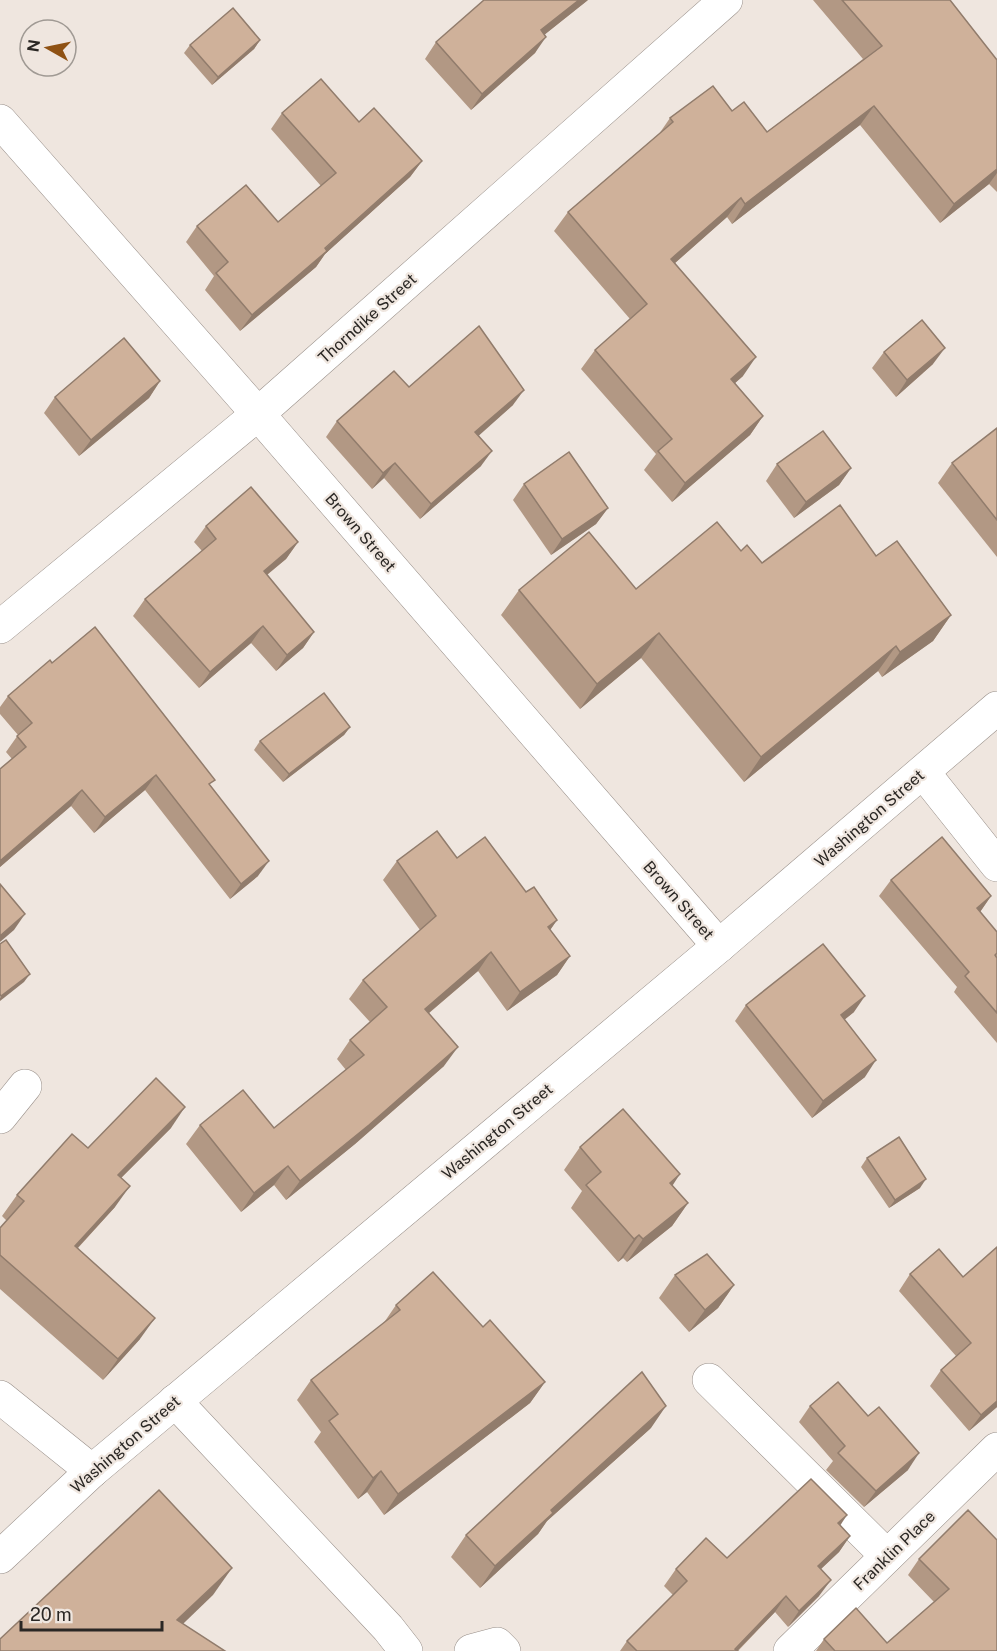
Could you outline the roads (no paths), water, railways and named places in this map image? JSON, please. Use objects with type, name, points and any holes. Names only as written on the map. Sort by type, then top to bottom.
[{"type":"street","name":"Thorndike Street","points":[[0,627],[258,414],[726,0]]},
{"type":"street","name":"Brown Street","points":[[0,120],[719,946]]},
{"type":"street","name":"Washington Street","points":[[1,1555],[92,1471],[719,946],[997,708]]},
{"type":"street","points":[[923,772],[997,865]]},
{"type":"street","points":[[0,1117],[25,1086]]},
{"type":"street","points":[[709,1380],[888,1556]]},
{"type":"street","points":[[0,1397],[92,1471]]},
{"type":"street","points":[[175,1401],[388,1628],[406,1651]]},
{"type":"street","name":"Franklin Place","points":[[790,1651],[888,1556],[993,1462]]},
{"type":"street","points":[[471,1651],[497,1644],[504,1651]]}]
